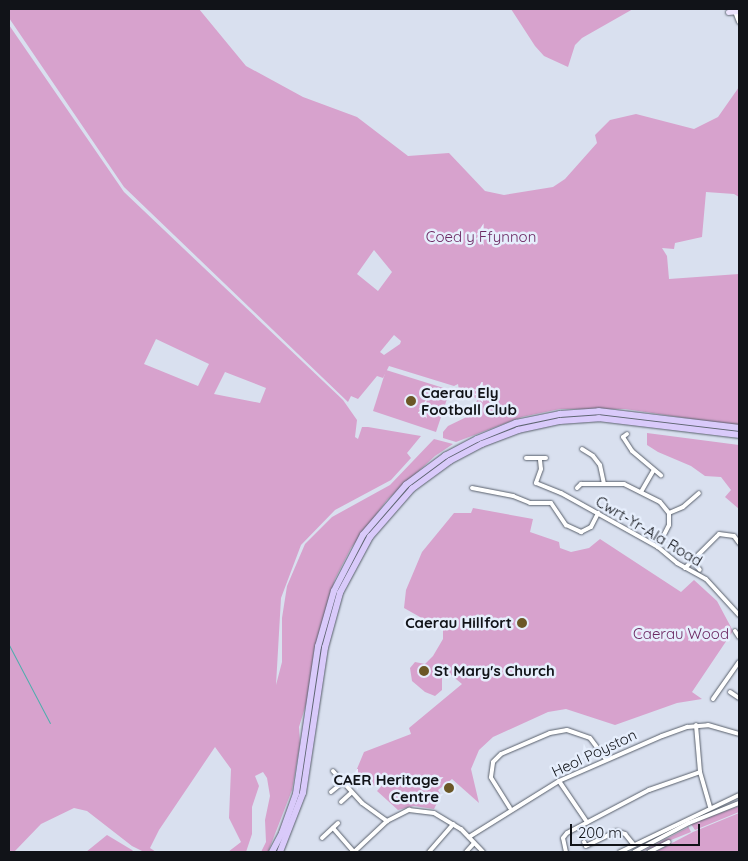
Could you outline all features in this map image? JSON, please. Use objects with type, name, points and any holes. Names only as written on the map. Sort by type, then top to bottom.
[{"type":"main road","points":[[272,852],[282,833],[296,794],[320,638],[339,578],[363,535],[390,501],[477,438],[516,423],[599,411],[739,428]]},
{"type":"main road","points":[[280,852],[302,793],[325,648],[340,593],[358,555],[395,505],[447,458],[518,430],[599,418],[739,435]]},
{"type":"street","points":[[728,12],[736,11],[739,22]]},
{"type":"street","points":[[627,434],[623,437],[632,451],[652,471],[661,474]]},
{"type":"street","points":[[582,449],[600,465],[604,484]]},
{"type":"street","points":[[585,457],[588,453]]},
{"type":"street","points":[[526,458],[540,460],[546,458]]},
{"type":"street","name":"Cwrt-Yr-Ala Road","points":[[540,460],[541,469],[536,483],[598,513],[658,546],[685,568],[709,582],[739,615]]},
{"type":"street","points":[[642,492],[652,471]]},
{"type":"street","points":[[577,488],[580,484],[624,484],[660,502],[669,513],[669,525],[658,546]]},
{"type":"street","points":[[472,488],[486,488],[530,503],[550,503],[566,525],[581,532],[590,528],[598,513]]},
{"type":"street","points":[[691,492],[695,497]]},
{"type":"street","points":[[669,513],[699,493]]},
{"type":"street","points":[[685,568],[690,560],[719,534],[730,534],[739,543]]},
{"type":"street","name":"Cwrt-Yr-Ala Road","points":[[690,560],[700,570]]},
{"type":"street","points":[[734,631],[739,637]]},
{"type":"street","points":[[713,699],[716,692],[739,662]]},
{"type":"street","points":[[730,692],[739,698]]},
{"type":"street","name":"Heol Poyston","points":[[469,837],[510,808],[606,758],[696,726],[708,725],[739,734]]},
{"type":"street","points":[[696,726],[700,772],[710,807]]},
{"type":"street","points":[[510,808],[491,777],[493,762],[501,754],[550,733],[567,730],[590,738],[606,758]]},
{"type":"street","points":[[333,771],[341,784],[387,821]]},
{"type":"street","points":[[566,852],[565,835],[649,790],[700,772]]},
{"type":"street","points":[[559,781],[587,822]]},
{"type":"street","points":[[331,792],[341,784]]},
{"type":"street","points":[[341,802],[351,793]]},
{"type":"street","points":[[620,852],[710,807],[739,795]]},
{"type":"street","points":[[634,852],[689,823],[739,803]]},
{"type":"street","points":[[333,828],[354,852],[387,821],[402,811],[424,810],[453,824],[483,852]]},
{"type":"street","points":[[322,838],[338,823]]},
{"type":"street","points":[[429,852],[453,824]]},
{"type":"street","points":[[584,842],[586,846],[617,831],[625,834],[634,845]]},
{"type":"street","points":[[649,852],[669,842]]},
{"type":"street","points":[[466,852],[474,843]]},
{"type":"green space","name":"Coed y Ffynnon","points":[[9,9],[199,9],[246,66],[303,97],[357,117],[408,156],[449,153],[485,191],[504,195],[553,187],[565,179],[597,143],[595,135],[610,120],[636,114],[694,129],[718,117],[739,87],[739,197],[734,194],[706,192],[702,237],[675,243],[674,249],[662,248],[667,256],[669,279],[739,274],[739,426],[625,409],[560,409],[522,417],[456,442],[443,438],[443,432],[448,426],[481,410],[475,404],[478,399],[459,390],[458,384],[454,386],[389,366],[383,378],[377,376],[358,399],[351,396],[348,402],[124,187],[9,18]],"holes":[[[374,250],[392,272],[378,291],[357,274]],[[394,335],[401,341],[400,344],[384,355],[380,352]]]},
{"type":"green space","points":[[511,9],[633,9],[582,38],[575,45],[568,67],[544,56],[535,46]]},
{"type":"green space","points":[[9,25],[124,192],[343,400],[357,420],[355,437],[358,439],[362,427],[421,436],[407,453],[411,458],[391,480],[335,510],[301,545],[281,598],[276,685],[282,662],[282,618],[287,586],[305,544],[332,517],[390,485],[434,439],[453,444],[435,456],[387,500],[351,548],[335,579],[314,651],[308,698],[299,727],[300,744],[292,790],[268,852],[261,852],[266,842],[265,820],[270,796],[267,778],[263,772],[255,776],[259,786],[252,807],[252,834],[246,852],[228,852],[241,842],[229,818],[231,769],[215,747],[159,830],[150,848],[156,852],[144,852],[132,846],[87,811],[74,808],[41,824],[14,852],[9,852]],"holes":[[[156,339],[209,364],[198,386],[144,364]],[[225,372],[266,388],[260,403],[214,394]]]},
{"type":"green space","name":"Caerau Ely Football Club","points":[[386,370],[450,390],[436,432],[373,411]]},
{"type":"green space","points":[[647,433],[739,445],[739,509],[725,497],[731,490],[721,477],[705,476],[691,466],[658,452],[647,445]]},
{"type":"green space","name":"Caerau Wood","points":[[473,508],[533,519],[530,532],[559,542],[560,548],[571,552],[589,548],[600,539],[681,592],[694,580],[717,601],[733,631],[692,692],[702,699],[677,703],[615,725],[566,709],[548,712],[493,737],[479,750],[471,769],[479,803],[452,779],[438,790],[441,795],[434,809],[414,806],[398,810],[377,791],[388,779],[380,786],[367,785],[354,776],[364,752],[411,734],[409,728],[462,684],[450,674],[442,675],[442,690],[435,696],[425,692],[412,681],[410,668],[415,662],[425,664],[433,656],[443,639],[443,630],[404,608],[406,590],[422,552],[454,513],[471,513]]},
{"type":"green space","points":[[739,806],[739,812],[695,830],[691,824]]},
{"type":"green space","points":[[739,813],[739,852],[655,852],[693,832]]},
{"type":"green space","points":[[688,826],[691,832],[641,852],[687,828]]},
{"type":"green space","points":[[107,835],[132,850],[134,852],[86,852]]},
{"type":"waterway","points":[[9,645],[50,723]]},
{"type":"place","name":"Caerau Ely Football Club","points":[[411,401]]},
{"type":"place","name":"Caerau Hillfort","points":[[522,623]]},
{"type":"place","name":"St Mary's Church","points":[[424,671]]},
{"type":"place","name":"CAER Heritage Centre","points":[[449,788]]}]
